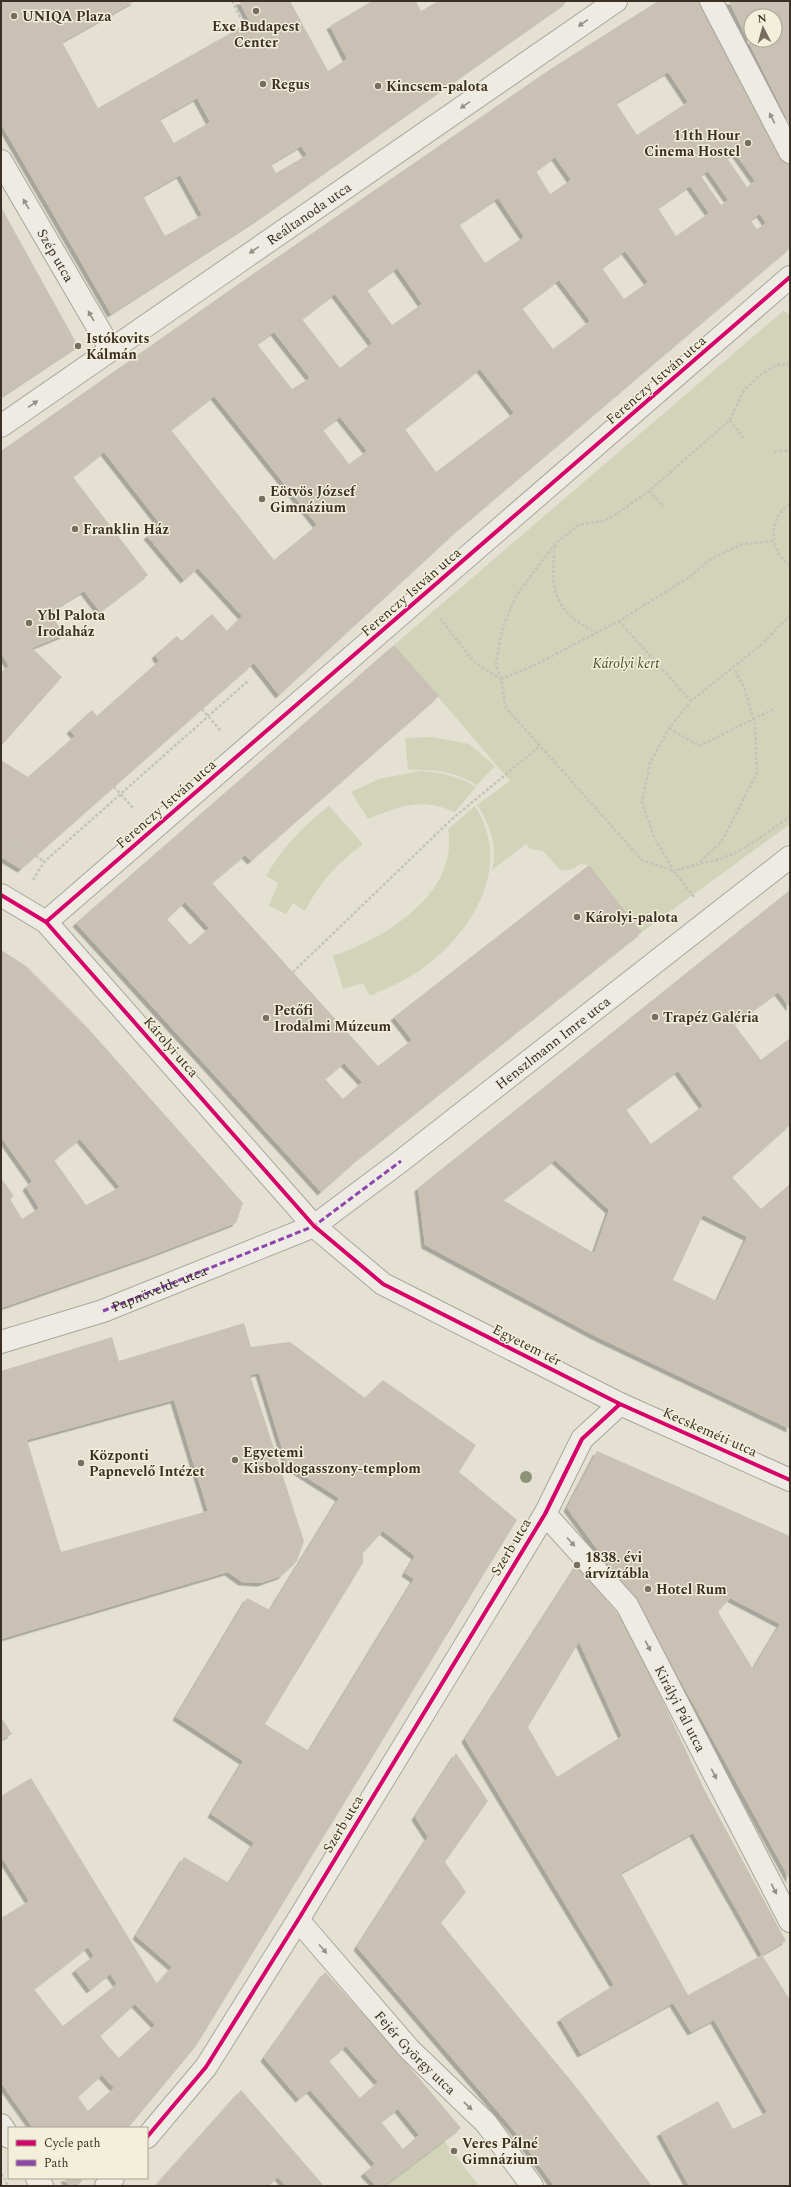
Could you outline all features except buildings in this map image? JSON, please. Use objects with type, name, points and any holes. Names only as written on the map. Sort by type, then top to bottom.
[{"type":"street","name":"Reáltanoda utca","points":[[1,426],[616,1]]},
{"type":"street","points":[[711,1],[790,152]]},
{"type":"street","name":"Szép utca","points":[[1,161],[110,350]]},
{"type":"street","name":"Ferenczy István utca","points":[[46,922],[790,277]]},
{"type":"street","name":"Henszlmann Imre utca","points":[[314,1226],[401,1161],[790,857]]},
{"type":"street","name":"Károlyi utca","points":[[9,900],[46,922],[314,1226]]},
{"type":"street","name":"Papnövelde utca","points":[[1,1342],[103,1311],[314,1226]]},
{"type":"street","name":"Egyetem tér","points":[[314,1226],[383,1284],[620,1404]]},
{"type":"street","points":[[545,1514],[582,1439],[620,1404]]},
{"type":"street","name":"Kecskeméti utca","points":[[620,1404],[790,1480]]},
{"type":"street","name":"Szerb utca","points":[[148,2136],[206,2067],[298,1920],[545,1514]]},
{"type":"street","name":"Királyi Pál utca","points":[[545,1514],[627,1605],[790,1921]]},
{"type":"street","name":"Fejér György utca","points":[[298,1920],[410,2050],[486,2123],[532,2186]]},
{"type":"street","points":[[1,2125],[8,2136]]},
{"type":"path","points":[[232,1],[244,25]]},
{"type":"path","points":[[790,364],[776,365],[759,376],[744,390],[730,420],[649,491],[615,515],[603,520],[578,526],[555,544],[516,596],[502,629],[496,664],[501,679],[506,708],[642,860],[674,871],[700,862],[720,858],[752,842],[790,816]]},
{"type":"path","points":[[730,420],[743,438]]},
{"type":"path","points":[[774,452],[790,450]]},
{"type":"path","points":[[649,491],[664,507]]},
{"type":"path","points":[[790,504],[785,507],[776,519],[773,528],[773,541],[781,558],[790,566]]},
{"type":"path","points":[[501,679],[540,663],[619,621],[688,578],[711,559],[742,544],[773,541]]},
{"type":"path","points":[[555,544],[552,573],[557,598],[567,614],[577,624],[596,632]]},
{"type":"path","points":[[423,596],[474,662],[501,679]]},
{"type":"path","points":[[708,920],[693,895],[674,871],[654,838],[642,802],[650,763],[669,728],[691,701],[712,682],[734,668],[762,644],[790,614]]},
{"type":"path","points":[[619,621],[691,701]]},
{"type":"path","points":[[700,862],[722,841],[757,773],[755,726],[744,687],[734,668]]},
{"type":"path","points":[[9,900],[44,862],[250,680]]},
{"type":"path","points":[[669,728],[699,746],[753,718],[774,709]]},
{"type":"path","points":[[293,972],[452,819],[540,746]]},
{"type":"path","points":[[1,836],[44,862]]},
{"type":"path","points":[[1,2174],[7,2182],[6,2186]]},
{"type":"green space","name":"Károlyi kert","points":[[783,311],[790,314],[790,824],[642,932],[589,865],[580,864],[573,869],[561,871],[543,851],[530,849],[526,844],[492,870],[494,853],[492,836],[486,820],[477,805],[510,781],[394,645]]},
{"type":"green space","points":[[433,737],[469,744],[495,766],[477,785],[461,777],[444,772],[408,770],[405,738]]},
{"type":"green space","points":[[421,771],[449,775],[476,787],[455,812],[443,807],[421,804],[390,810],[368,819],[351,792],[379,779]]},
{"type":"green space","points":[[329,806],[363,844],[345,858],[323,882],[316,891],[305,911],[293,903],[286,914],[269,906],[278,883],[266,876],[272,866],[294,838]]},
{"type":"green space","points":[[475,806],[486,829],[490,852],[488,875],[482,898],[470,919],[456,938],[438,956],[419,971],[407,978],[370,996],[363,983],[343,989],[333,956],[374,938],[395,925],[414,910],[430,893],[442,874],[448,852],[448,829]]},
{"type":"green space","name":"Veres Pálné Gimnázium","points":[[444,2141],[479,2186],[389,2186],[387,2184]]},
{"type":"marked path","points":[[103,1311],[314,1226],[401,1161]]},
{"type":"cycle path","points":[[46,922],[790,277]]},
{"type":"cycle path","points":[[1,895],[46,922],[314,1226],[383,1284],[620,1404],[790,1480]]},
{"type":"cycle path","points":[[148,2136],[206,2067],[298,1920],[545,1514],[582,1439],[620,1404]]},
{"type":"place","name":"Exe Budapest Center","points":[[256,11]]},
{"type":"place","name":"UNIQA Plaza","points":[[14,16]]},
{"type":"place","name":"Regus","points":[[263,84]]},
{"type":"place","name":"Kincsem-palota","points":[[378,86]]},
{"type":"place","name":"11th Hour Cinema Hostel","points":[[748,143]]},
{"type":"place","name":"Istókovits Kálmán","points":[[78,346]]},
{"type":"place","name":"Eötvös József Gimnázium","points":[[262,499]]},
{"type":"place","name":"Franklin Ház","points":[[75,529]]},
{"type":"place","name":"Ybl Palota Irodaház","points":[[29,623]]},
{"type":"place","name":"Károlyi-palota","points":[[577,917]]},
{"type":"place","name":"Trapéz Galéria","points":[[655,1017]]},
{"type":"place","name":"Petőfi Irodalmi Múzeum","points":[[266,1018]]},
{"type":"place","name":"Egyetemi Kisboldogasszony-templom","points":[[235,1460]]},
{"type":"place","name":"Központi Papnevelő Intézet","points":[[81,1463]]},
{"type":"place","name":"1838. évi árvíztábla","points":[[577,1565]]},
{"type":"place","name":"Hotel Rum","points":[[648,1589]]},
{"type":"place","name":"Veres Pálné Gimnázium","points":[[454,2151]]}]
